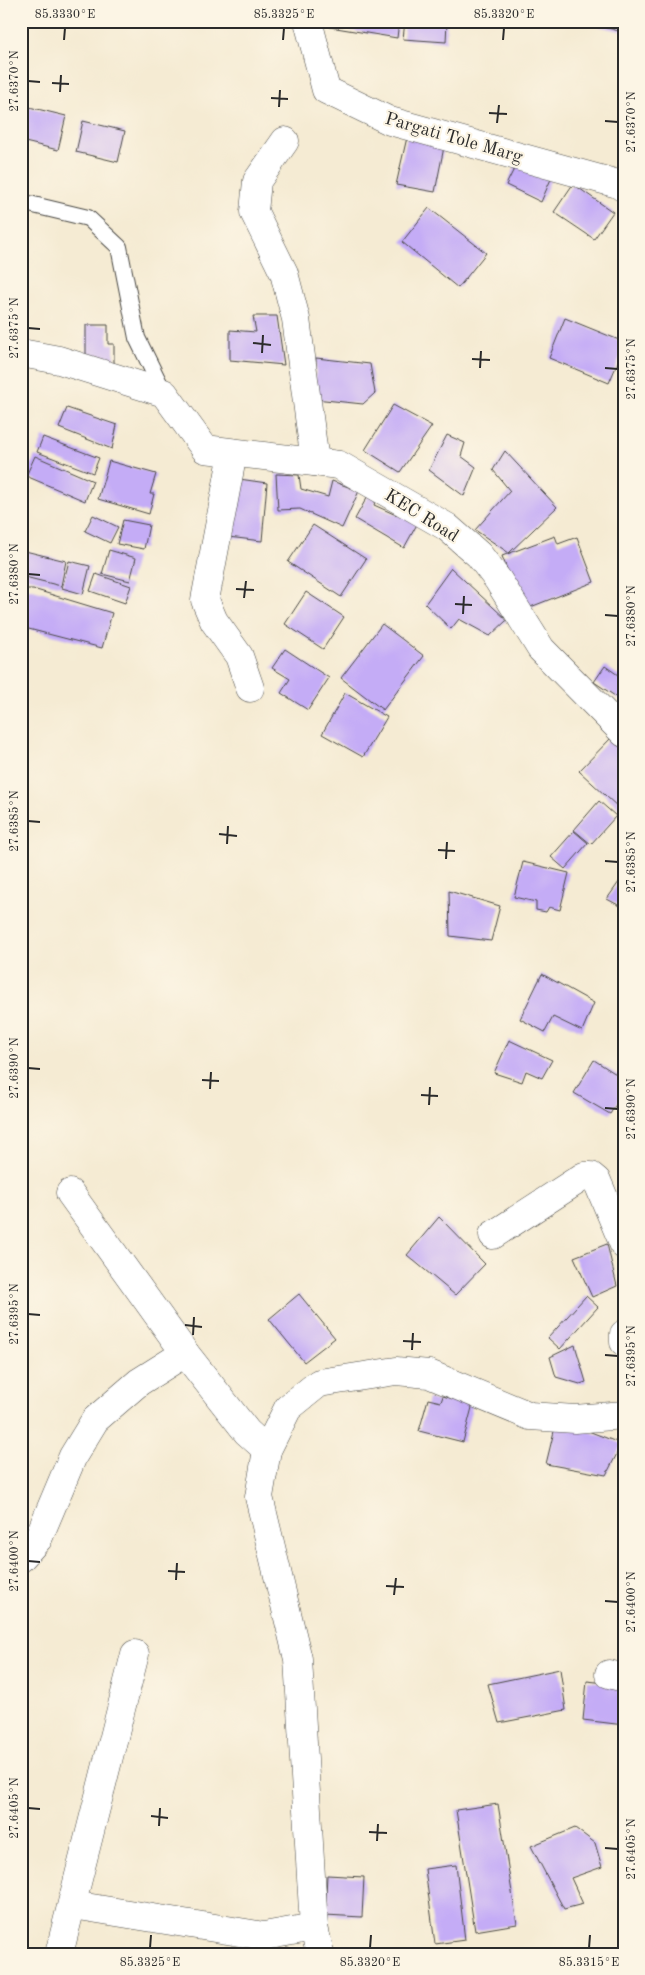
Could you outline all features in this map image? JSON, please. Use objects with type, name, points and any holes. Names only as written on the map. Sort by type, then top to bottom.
[{"type":"street","name":"Pargati Tole Marg","points":[[308,21],[326,90],[390,121],[529,158],[618,184],[624,188]]},
{"type":"street","points":[[285,141],[257,181],[254,212],[284,273],[294,310],[316,462]]},
{"type":"street","points":[[21,352],[59,360],[164,393]]},
{"type":"street","name":"KEC Road","points":[[164,393],[205,449],[339,465],[447,527],[479,555],[498,580],[540,649],[624,733]]},
{"type":"street","points":[[233,452],[205,600],[214,621],[239,656],[250,688]]},
{"type":"street","points":[[492,1235],[584,1176],[591,1176],[596,1180],[624,1245]]},
{"type":"street","points":[[70,1192],[185,1352],[247,1432],[267,1450]]},
{"type":"street","points":[[624,1334],[624,1342]]},
{"type":"street","points":[[21,1558],[38,1539],[73,1456],[95,1420],[139,1382],[185,1352]]},
{"type":"street","points":[[320,1954],[314,1928],[298,1659],[259,1497],[267,1450],[288,1408],[319,1383],[396,1371],[429,1374],[530,1416],[576,1419],[624,1415]]},
{"type":"street","points":[[59,1954],[73,1905],[135,1654]]},
{"type":"street","points":[[73,1905],[264,1936],[314,1928]]},
{"type":"lane","points":[[21,202],[88,218],[119,247],[137,338],[164,393]]},
{"type":"building","points":[[325,21],[399,21],[397,38],[330,27]]},
{"type":"building","points":[[405,21],[447,21],[446,42],[403,39]]},
{"type":"building","points":[[624,21],[624,32],[581,22]]},
{"type":"building","points":[[21,105],[66,116],[58,150],[21,141]]},
{"type":"building","points":[[83,121],[125,131],[118,162],[76,152]]},
{"type":"building","points":[[408,133],[445,142],[435,192],[396,185]]},
{"type":"building","points":[[517,163],[551,179],[541,202],[506,185]]},
{"type":"building","points":[[573,184],[613,212],[594,239],[554,212]]},
{"type":"building","points":[[429,208],[486,253],[458,288],[402,242]]},
{"type":"building","points":[[253,316],[277,316],[284,365],[230,360],[230,330],[256,332]]},
{"type":"building","points":[[565,318],[624,342],[624,348],[609,383],[549,358]]},
{"type":"building","points":[[86,325],[108,325],[108,344],[114,344],[114,367],[86,367]]},
{"type":"building","points":[[316,358],[370,364],[375,393],[363,404],[315,399]]},
{"type":"building","points":[[393,405],[432,426],[400,472],[365,450]]},
{"type":"building","points":[[67,408],[117,425],[112,449],[59,428]]},
{"type":"building","points":[[447,435],[465,443],[461,456],[476,467],[464,496],[429,470]]},
{"type":"building","points":[[43,437],[99,458],[93,473],[37,452]]},
{"type":"building","points":[[505,451],[557,507],[509,553],[475,530],[510,491],[493,470]]},
{"type":"building","points":[[35,456],[93,481],[85,501],[26,476]]},
{"type":"building","points":[[109,461],[156,474],[150,494],[154,494],[149,514],[98,499]]},
{"type":"building","points":[[276,474],[299,475],[301,489],[328,497],[332,481],[359,491],[342,528],[300,509],[278,510]]},
{"type":"building","points":[[232,478],[267,483],[262,541],[228,537]]},
{"type":"building","points":[[371,490],[379,493],[374,505],[396,515],[400,505],[421,517],[404,548],[355,519]]},
{"type":"building","points":[[93,515],[118,527],[110,543],[85,531]]},
{"type":"building","points":[[123,520],[149,525],[144,549],[117,544]]},
{"type":"building","points":[[313,525],[366,559],[341,597],[288,562]]},
{"type":"building","points":[[555,536],[558,544],[577,537],[594,582],[523,610],[502,556]]},
{"type":"building","points":[[21,550],[66,561],[61,586],[21,576]]},
{"type":"building","points":[[109,550],[136,558],[130,581],[102,574]]},
{"type":"building","points":[[69,561],[90,566],[83,594],[62,588]]},
{"type":"building","points":[[451,568],[507,620],[490,636],[459,619],[451,629],[425,604]]},
{"type":"building","points":[[96,574],[131,586],[125,603],[90,591]]},
{"type":"building","points":[[21,589],[33,589],[112,613],[102,648],[21,627]]},
{"type":"building","points":[[306,592],[344,617],[323,649],[285,624]]},
{"type":"building","points":[[382,624],[424,656],[383,710],[341,678]]},
{"type":"building","points":[[285,649],[329,678],[308,710],[281,693],[290,679],[272,668]]},
{"type":"building","points":[[605,666],[618,675],[624,667],[624,702],[594,682]]},
{"type":"building","points":[[345,693],[387,717],[363,757],[322,734]]},
{"type":"building","points":[[613,736],[624,746],[624,803],[619,808],[579,771]]},
{"type":"building","points":[[599,801],[616,816],[591,844],[574,830]]},
{"type":"building","points":[[574,831],[588,843],[565,869],[551,857]]},
{"type":"building","points":[[523,862],[569,873],[560,910],[549,907],[546,912],[536,910],[536,902],[514,897]]},
{"type":"building","points":[[624,875],[624,908],[607,899]]},
{"type":"building","points":[[449,891],[500,906],[491,941],[450,936]]},
{"type":"building","points":[[542,974],[594,1003],[582,1031],[553,1017],[545,1032],[520,1019]]},
{"type":"building","points":[[509,1040],[552,1060],[542,1078],[526,1071],[522,1082],[494,1073]]},
{"type":"building","points":[[594,1060],[624,1079],[624,1092],[610,1114],[574,1093]]},
{"type":"building","points":[[439,1217],[485,1264],[455,1295],[407,1255]]},
{"type":"building","points":[[607,1244],[617,1286],[592,1297],[574,1257]]},
{"type":"building","points":[[299,1294],[335,1338],[304,1362],[269,1319]]},
{"type":"building","points":[[586,1296],[598,1307],[560,1349],[548,1338]]},
{"type":"building","points":[[575,1345],[586,1382],[580,1384],[556,1377],[550,1357]]},
{"type":"building","points":[[443,1396],[453,1399],[475,1396],[463,1442],[419,1431],[428,1399],[441,1402]]},
{"type":"building","points":[[557,1419],[622,1444],[606,1475],[546,1464]]},
{"type":"building","points":[[560,1669],[566,1710],[499,1723],[488,1684]]},
{"type":"building","points":[[587,1681],[624,1685],[624,1725],[583,1720]]},
{"type":"building","points":[[498,1804],[517,1924],[475,1931],[456,1810]]},
{"type":"building","points":[[575,1828],[595,1843],[602,1867],[571,1878],[583,1904],[564,1909],[531,1846]]},
{"type":"building","points":[[456,1865],[465,1940],[435,1944],[425,1869]]},
{"type":"building","points":[[327,1875],[364,1877],[362,1917],[325,1915]]}]
